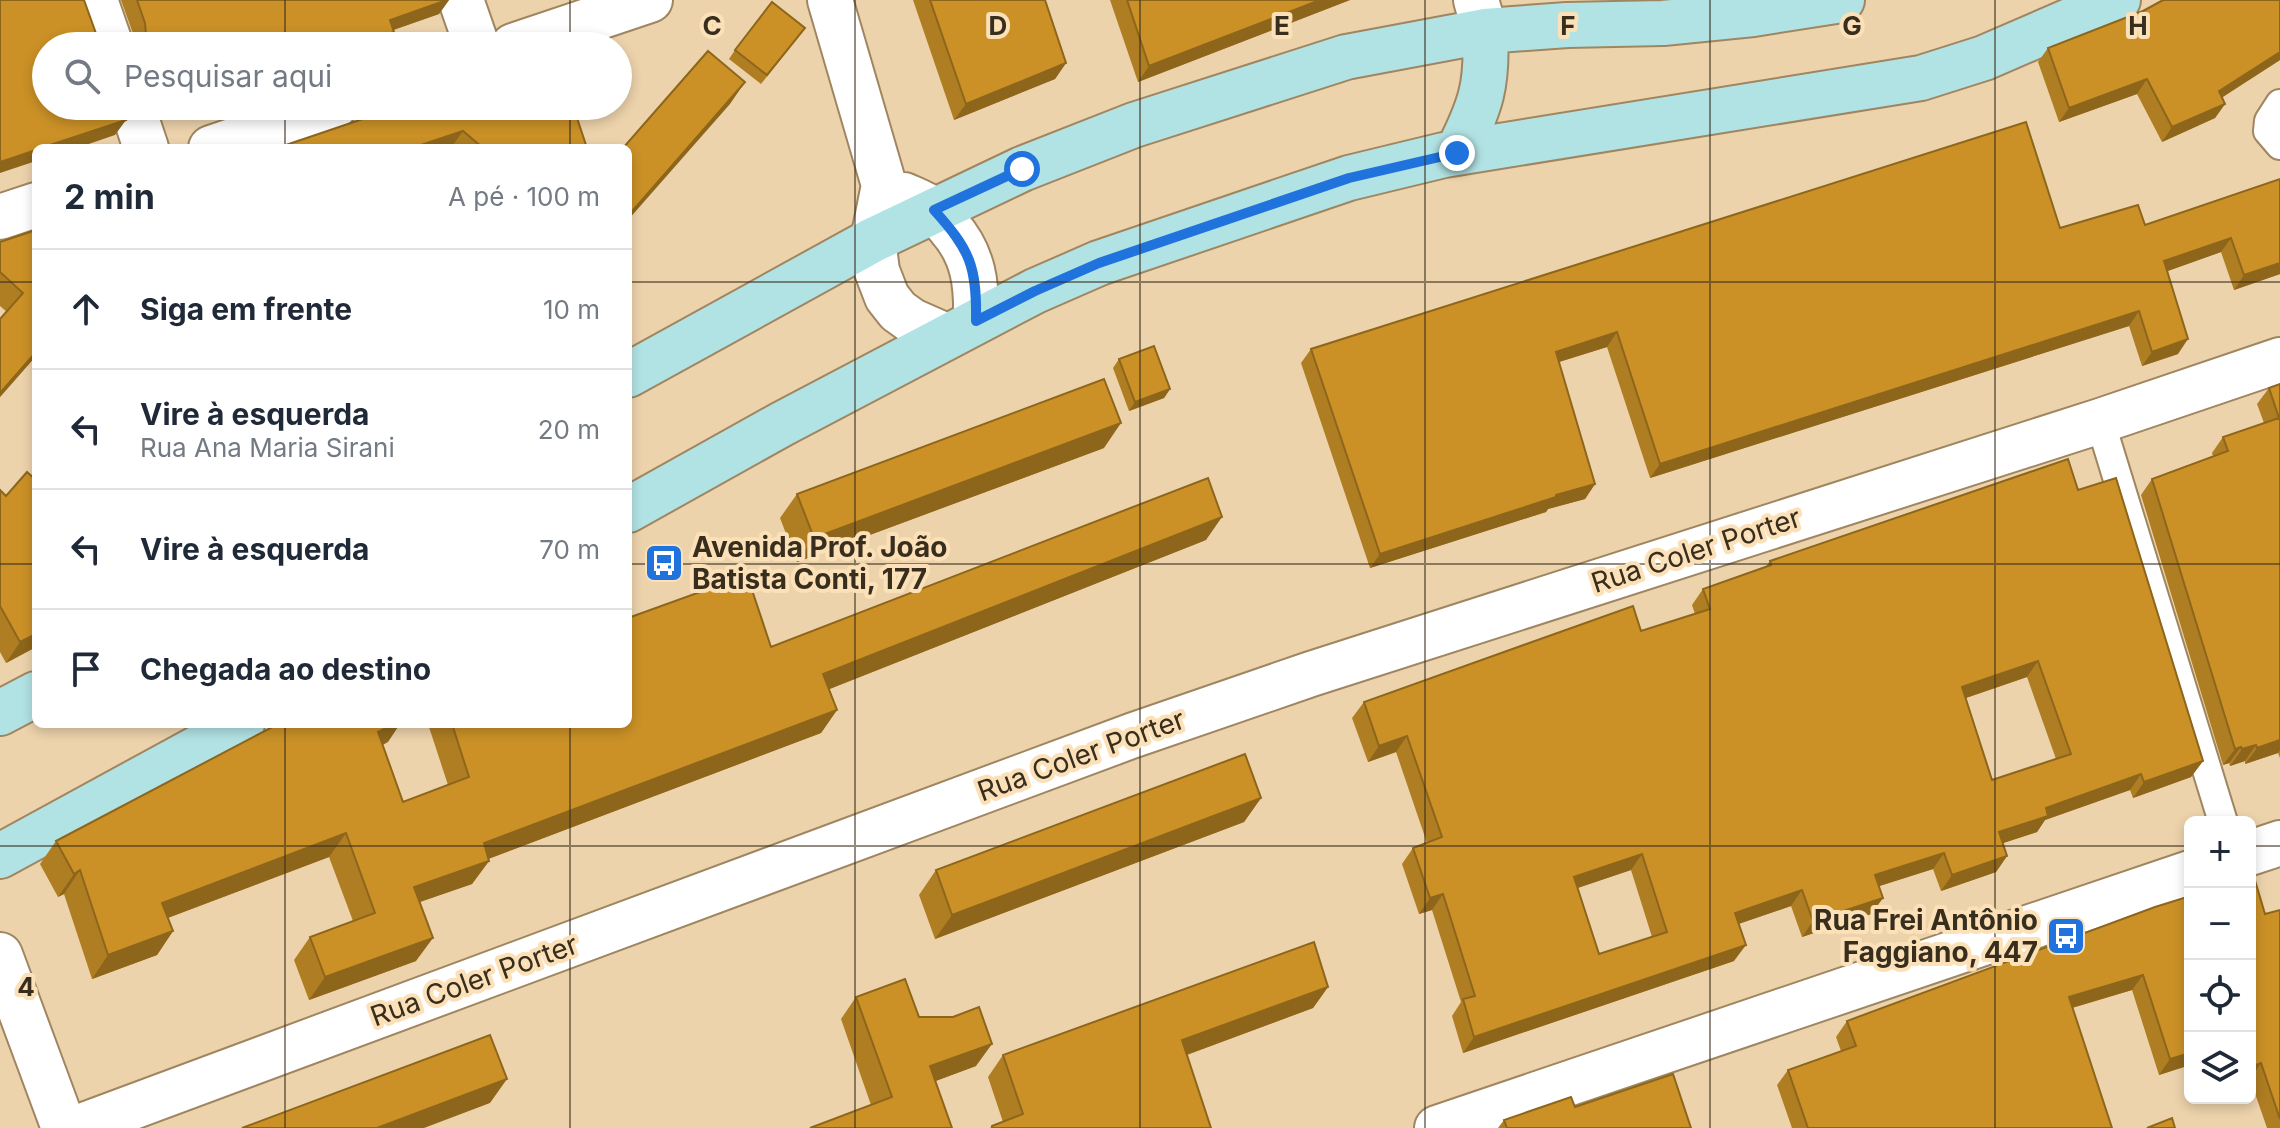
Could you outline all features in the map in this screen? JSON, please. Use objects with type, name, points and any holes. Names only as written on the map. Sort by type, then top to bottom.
[{"type":"main road","points":[[632,373],[873,240],[1022,169],[1134,125],[1346,57],[1481,16],[1567,25],[1663,23],[1753,14],[1842,0]]},
{"type":"main road","points":[[632,508],[961,329],[1099,263],[1349,178],[1457,153],[1921,78],[1984,58],[2118,0]]},
{"type":"main road","points":[[1457,153],[1478,111],[1484,89],[1486,62],[1481,16]]},
{"type":"main road","points":[[0,713],[32,696]]},
{"type":"main road","points":[[0,856],[235,728]]},
{"type":"street","points":[[95,0],[106,32]]},
{"type":"street","points":[[461,0],[472,32]]},
{"type":"street","points":[[555,32],[650,0]]},
{"type":"street","points":[[830,0],[884,185],[873,240],[877,271],[887,297],[898,311],[912,321],[961,329],[977,292],[973,268],[956,235],[934,210],[884,185]]},
{"type":"street","points":[[137,120],[145,144]]},
{"type":"street","points":[[223,144],[294,120]]},
{"type":"street","points":[[0,217],[32,206]]},
{"type":"street","name":"Rua Coler Porter","points":[[76,1128],[1131,736],[1311,674],[2100,421],[2280,360]]},
{"type":"street","points":[[2256,851],[2280,843]]},
{"type":"street","points":[[1437,1128],[2184,875]]},
{"type":"street","points":[[0,955],[64,1128]]},
{"type":"lane","points":[[2100,421],[2221,816]]},
{"type":"building","points":[[0,0],[84,0],[95,32],[32,32],[32,120],[126,120],[53,144],[32,144],[32,151],[0,162]]},
{"type":"building","points":[[137,0],[447,0],[390,20],[394,32],[146,32]]},
{"type":"building","points":[[930,0],[1045,0],[1066,63],[966,104]]},
{"type":"building","points":[[1127,0],[1320,0],[1149,66]]},
{"type":"building","points":[[2163,0],[2280,0],[2280,52],[2219,91],[2225,104],[2172,127],[2147,79],[2069,108],[2048,48],[2143,11]]},
{"type":"building","points":[[772,2],[805,28],[767,75],[735,50]]},
{"type":"building","points":[[708,51],[745,82],[632,211],[632,144],[627,144]]},
{"type":"building","points":[[360,120],[578,120],[586,144],[478,144],[463,131],[424,144],[289,144]]},
{"type":"building","points":[[2026,122],[2060,228],[2138,205],[2145,225],[2280,179],[2280,263],[2244,275],[2231,238],[2164,261],[2188,339],[2152,352],[2139,311],[1660,464],[1617,332],[1556,352],[1595,484],[1380,554],[1311,349]]},
{"type":"building","points":[[32,231],[32,357],[0,393],[0,319],[23,293],[0,272],[0,242]]},
{"type":"building","points":[[1154,346],[1170,389],[1135,402],[1119,359]]},
{"type":"building","points":[[1104,379],[1121,423],[814,538],[797,494]]},
{"type":"building","points":[[2280,384],[2280,740],[2257,748],[2256,745],[2235,749],[2152,479],[2228,451],[2223,437],[2279,418],[2269,388]]},
{"type":"building","points":[[2068,459],[2078,490],[2116,478],[2203,761],[2144,782],[2141,774],[2046,808],[2048,816],[1999,832],[2007,856],[1952,875],[1944,853],[1875,875],[1883,898],[1813,921],[1802,890],[1735,913],[1746,945],[1474,1037],[1463,999],[1475,996],[1443,894],[1430,898],[1413,848],[1442,837],[1407,736],[1379,746],[1364,702],[1633,606],[1641,631],[1710,609],[1703,589],[1771,565],[1770,561]],"holes":[[[2038,661],[2071,754],[1992,780],[1962,687]],[[1642,854],[1667,932],[1599,954],[1574,877]]]},
{"type":"building","points":[[27,472],[32,476],[32,636],[20,642],[0,606],[0,490],[6,496]]},
{"type":"building","points":[[1208,478],[1222,517],[823,674],[837,710],[484,843],[489,861],[414,887],[433,938],[325,977],[310,937],[375,913],[346,833],[162,903],[173,931],[108,955],[80,870],[74,874],[56,841],[270,728],[386,728],[378,732],[403,802],[469,777],[453,728],[632,728],[632,617],[747,575],[771,647]]},
{"type":"building","points":[[1245,754],[1261,798],[952,915],[936,870]]},
{"type":"building","points":[[2256,884],[2265,914],[2280,910],[2280,1119],[2261,1063],[2256,1065]]},
{"type":"building","points":[[2184,898],[2184,1055],[2170,1059],[2143,975],[2069,997],[2112,1128],[1808,1128],[1788,1070],[1856,1046],[1847,1021]]},
{"type":"building","points":[[1314,942],[1328,987],[1182,1040],[1211,1128],[992,1128],[1023,1114],[1003,1055]]},
{"type":"building","points":[[905,979],[919,1017],[953,1017],[979,1007],[992,1044],[930,1066],[952,1128],[810,1128],[892,1097],[856,997]]},
{"type":"building","points":[[490,1035],[507,1079],[377,1128],[242,1128]]},
{"type":"building","points":[[1673,1074],[1691,1128],[1507,1128],[1504,1120],[1571,1097],[1575,1107]]},
{"type":"building","points":[[2172,1118],[2175,1128],[2147,1128]]},
{"type":"place","name":"Avenida Prof. João Batista Conti, 177","points":[[664,563]]},
{"type":"place","name":"Rua Frei Antônio Faggiano, 447","points":[[2066,936]]},
{"type":"route","points":[[1022,169],[934,210],[967,252],[977,292],[976,321],[1099,263],[1349,178],[1457,153]]}]
